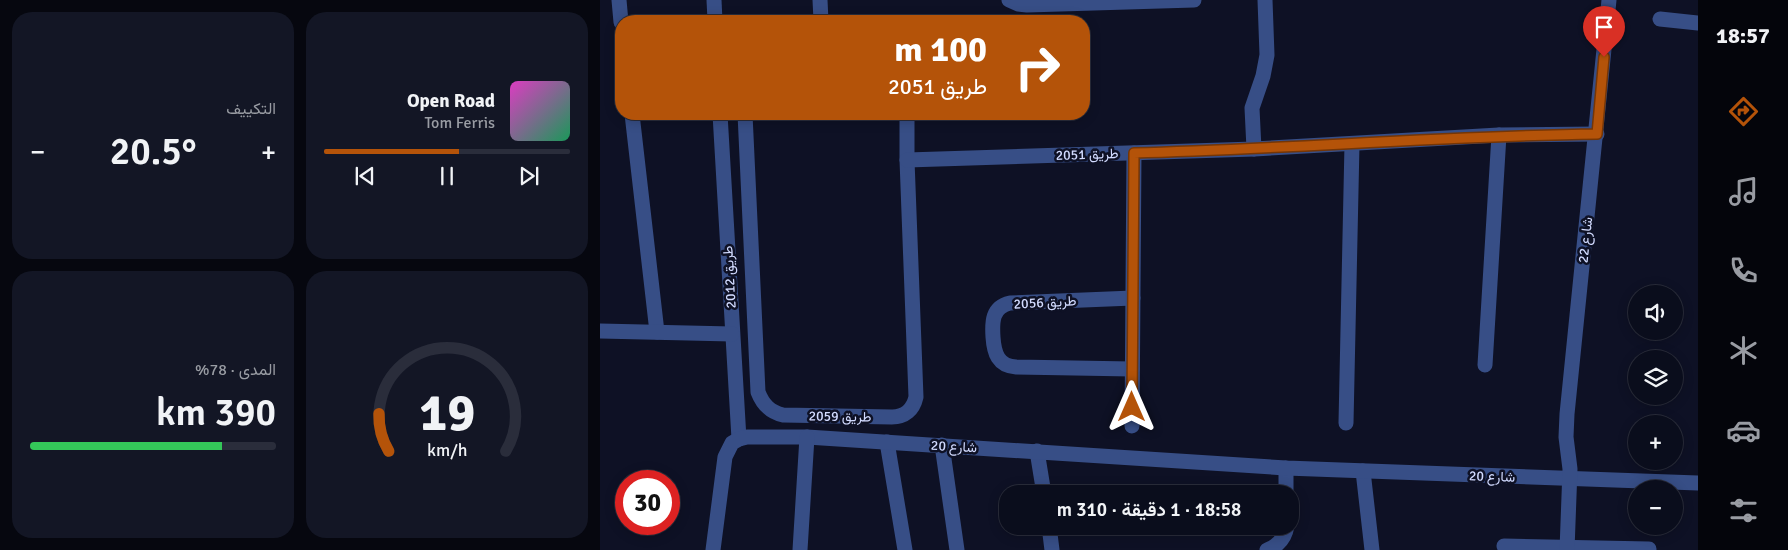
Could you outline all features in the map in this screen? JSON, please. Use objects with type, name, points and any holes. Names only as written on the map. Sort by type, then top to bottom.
[{"type":"street","points":[[619,0],[620,15]]},
{"type":"street","points":[[714,0],[715,15]]},
{"type":"street","points":[[820,0],[820,15]]},
{"type":"street","points":[[1009,0],[1027,5],[1194,0]]},
{"type":"street","points":[[1254,149],[1252,108],[1263,76],[1267,55],[1266,0]]},
{"type":"street","name":"شارع 22","points":[[1567,549],[1570,464],[1566,437],[1567,414],[1597,134],[1609,0]]},
{"type":"street","points":[[1660,18],[1698,23]]},
{"type":"street","points":[[633,120],[657,332]]},
{"type":"street","name":"طريق 2012","points":[[720,120],[739,439]]},
{"type":"street","name":"طريق 2059","points":[[745,120],[758,392],[765,405],[776,413],[790,415],[897,417],[908,412],[915,403],[916,392],[907,120]]},
{"type":"street","name":"طريق 2051","points":[[907,160],[1254,149],[1500,136],[1597,134]]},
{"type":"street","points":[[1485,365],[1500,136]]},
{"type":"street","points":[[1346,422],[1352,144]]},
{"type":"street","points":[[1132,426],[1134,153]]},
{"type":"street","name":"طريق 2056","points":[[1132,368],[1006,366],[998,359],[994,350],[992,321],[1000,307],[1010,303],[1133,298]]},
{"type":"street","points":[[600,331],[732,334]]},
{"type":"street","points":[[800,550],[807,437]]},
{"type":"street","name":"شارع 20","points":[[739,439],[807,437],[1286,468],[1570,480],[1698,483]]},
{"type":"street","points":[[713,550],[725,457],[732,443],[739,439]]},
{"type":"street","points":[[887,442],[905,550]]},
{"type":"street","points":[[942,445],[957,550]]},
{"type":"street","points":[[1037,451],[1043,485]]},
{"type":"street","points":[[1286,468],[1286,485]]},
{"type":"street","points":[[1364,471],[1372,550]]},
{"type":"street","points":[[1050,535],[1052,550]]},
{"type":"street","points":[[1267,550],[1277,545],[1283,535]]},
{"type":"street","points":[[1504,546],[1567,549],[1649,549]]},
{"type":"route","points":[[1132,407],[1134,153],[1254,149],[1500,136],[1597,134],[1604,57]]}]
